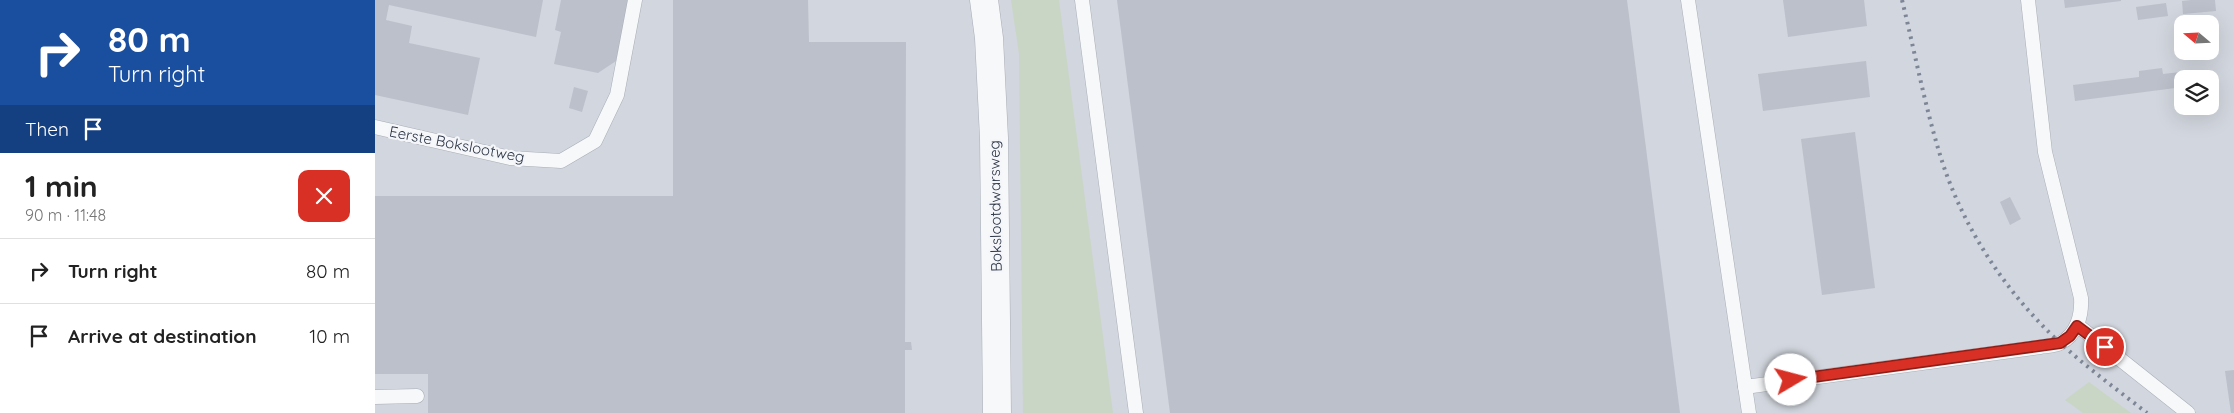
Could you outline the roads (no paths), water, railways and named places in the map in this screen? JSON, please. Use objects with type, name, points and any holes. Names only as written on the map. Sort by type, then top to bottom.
[{"type":"street","name":"Bokslootdwarsweg","points":[[984,0],[989,38],[994,138],[997,413]]},
{"type":"lane","name":"Eerste Bokslootweg","points":[[375,127],[510,158],[561,161],[595,141],[617,95],[635,0]]},
{"type":"lane","points":[[1082,0],[1136,413]]},
{"type":"lane","points":[[1688,0],[1749,413]]},
{"type":"lane","points":[[1745,387],[2047,346],[2060,343],[2070,336],[2077,326],[2081,298],[2045,152],[2028,0]]},
{"type":"lane","points":[[2077,326],[2188,413]]},
{"type":"lane","points":[[375,397],[417,396]]},
{"type":"railway","points":[[1902,0],[1925,100],[1941,158],[1958,203],[1981,246],[1994,267],[2040,323],[2092,370],[2147,413]]}]
